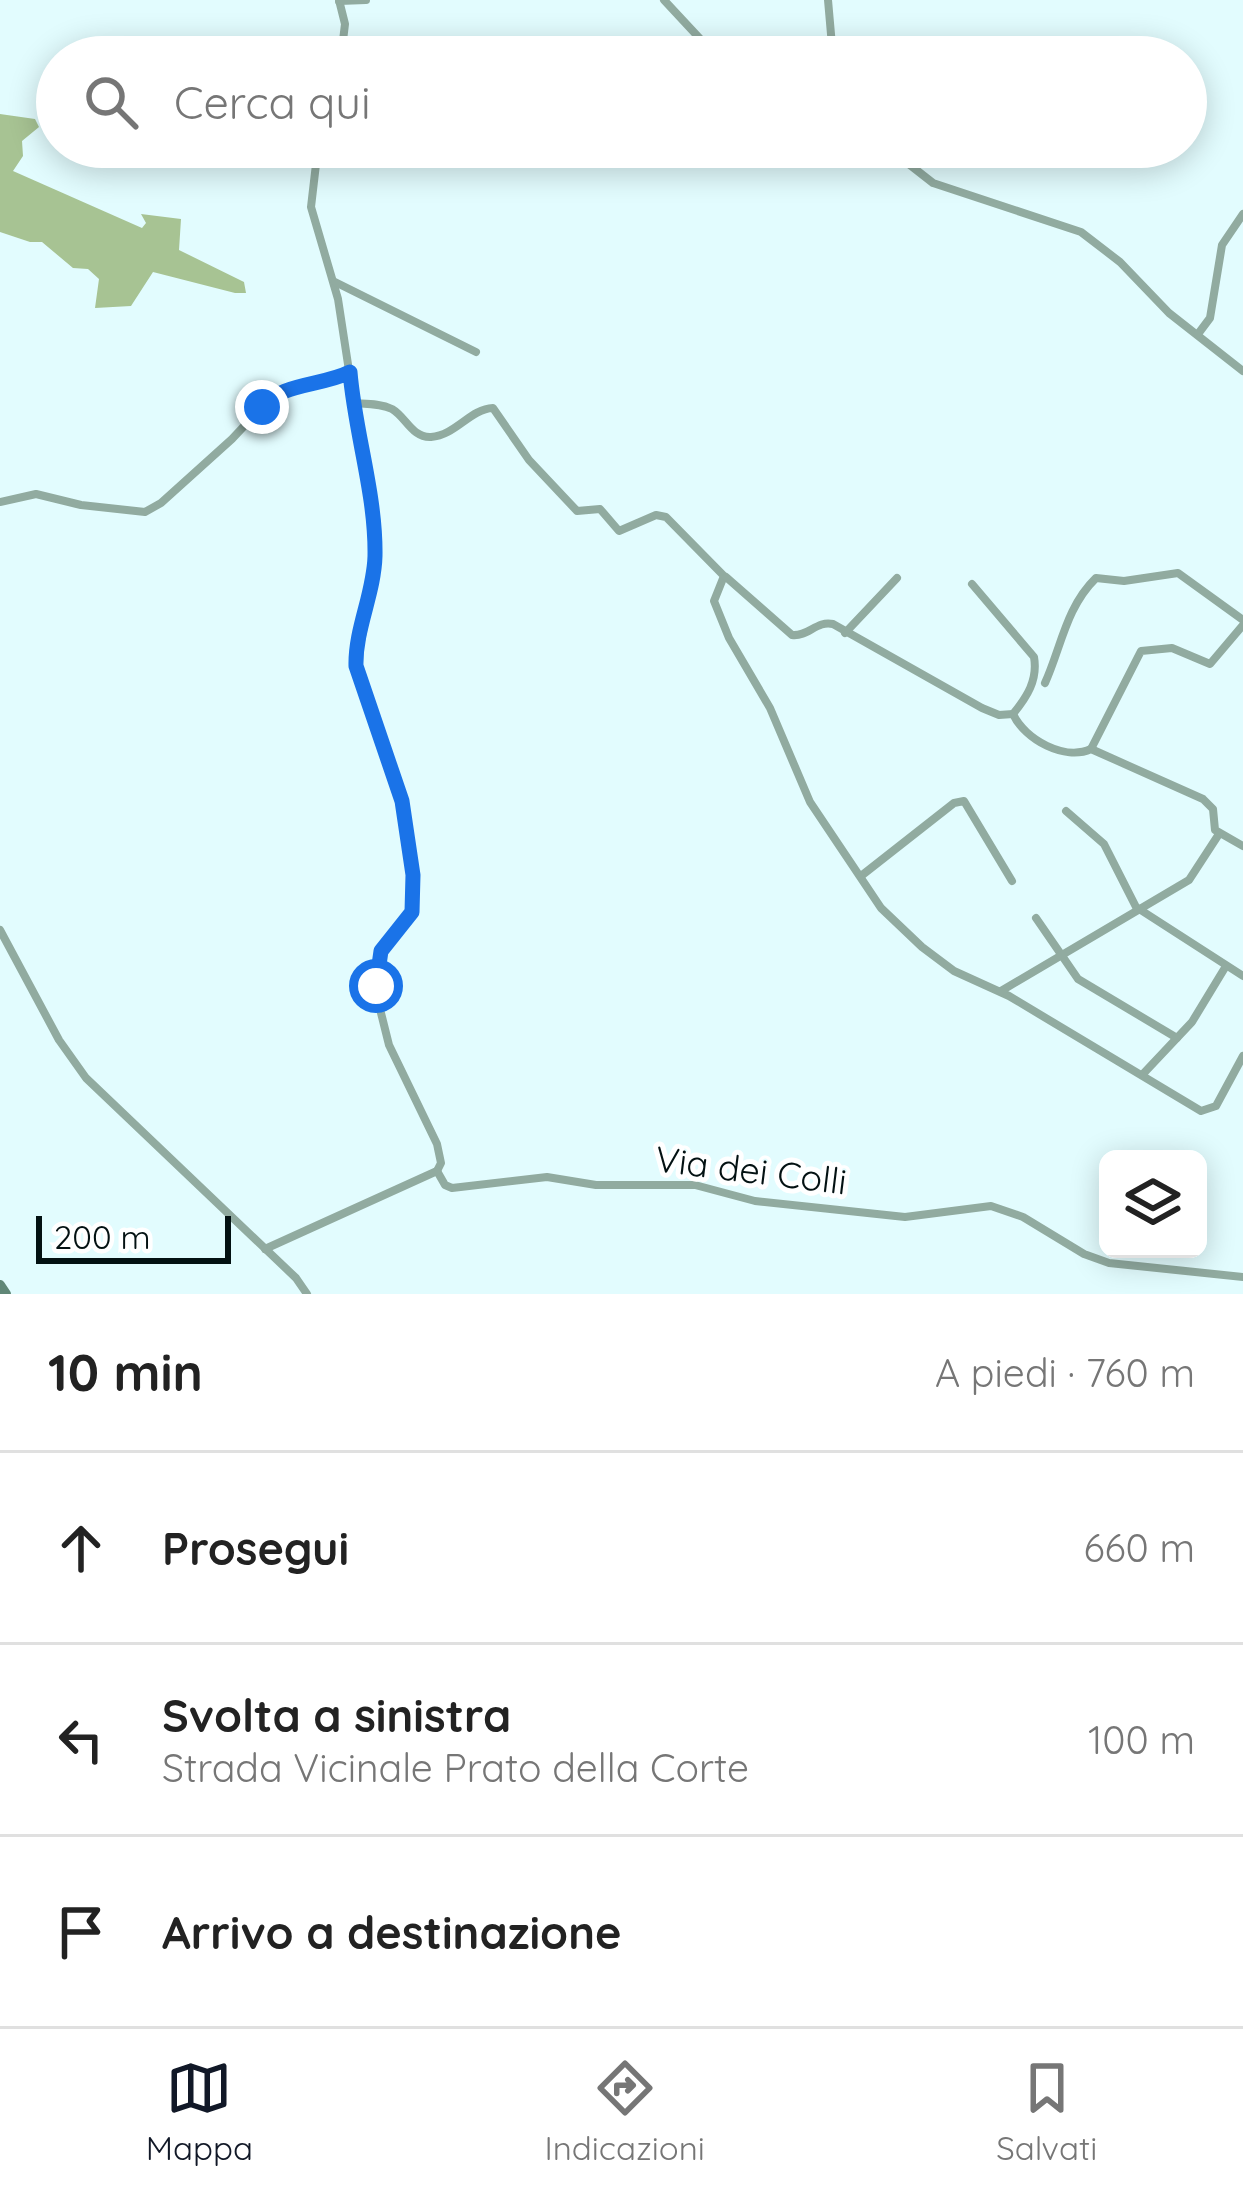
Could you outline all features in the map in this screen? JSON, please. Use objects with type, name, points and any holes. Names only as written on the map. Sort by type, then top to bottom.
[{"type":"main road","points":[[0,1286],[6,1294]]},
{"type":"street","points":[[344,36],[339,1],[366,0]]},
{"type":"street","points":[[664,0],[697,36]]},
{"type":"street","points":[[828,0],[831,36]]},
{"type":"street","points":[[265,1249],[437,1171],[439,1151],[388,1045],[378,1006],[379,957],[411,914],[413,875],[402,801],[356,666],[372,588],[375,545],[333,281],[311,207],[316,168]]},
{"type":"street","points":[[915,168],[936,184],[1081,232],[1123,266],[1169,314],[1243,371]]},
{"type":"street","points":[[1198,334],[1210,318],[1222,245],[1243,214]]},
{"type":"street","points":[[333,281],[476,352]]},
{"type":"street","points":[[0,502],[39,494],[81,506],[144,513],[163,502],[242,430],[274,394],[320,385],[350,372]]},
{"type":"street","points":[[352,403],[388,407],[427,437],[450,431],[483,409],[493,408],[529,460],[575,510],[602,509],[617,531],[662,515],[792,635],[826,623],[994,714],[1013,714]]},
{"type":"street","points":[[1045,683],[1061,648],[1063,630],[1096,578],[1124,581],[1178,573],[1243,622],[1210,664],[1172,648],[1139,653],[1091,749]]},
{"type":"street","points":[[724,576],[714,601],[729,638],[770,708],[807,797],[886,914],[955,971],[1000,992],[1197,1109],[1208,1111],[1217,1104],[1243,1056]]},
{"type":"street","points":[[845,633],[897,578]]},
{"type":"street","points":[[972,584],[1034,657],[1029,692],[1013,714]]},
{"type":"street","points":[[1013,714],[1024,730],[1062,752],[1074,755],[1091,749],[1205,800],[1212,808],[1213,826],[1243,846]]},
{"type":"street","points":[[861,876],[954,802],[964,801],[1012,881]]},
{"type":"street","points":[[1066,811],[1104,844],[1136,908],[1243,976]]},
{"type":"street","points":[[1000,992],[1189,880],[1220,834]]},
{"type":"street","points":[[1036,918],[1089,987],[1177,1038]]},
{"type":"street","points":[[0,930],[59,1040],[86,1078],[307,1294]]},
{"type":"street","points":[[1143,1074],[1205,1004],[1226,966]]},
{"type":"street","name":"Via dei Colli","points":[[437,1171],[452,1188],[542,1177],[594,1185],[695,1185],[755,1201],[902,1216],[987,1205],[1023,1216],[1087,1256],[1109,1263],[1243,1277]]},
{"type":"green space","points":[[0,114],[35,119],[36,129],[22,141],[23,156],[13,171],[142,228],[146,223],[141,214],[181,219],[179,250],[244,282],[246,293],[153,272],[131,306],[95,308],[99,279],[88,269],[73,268],[42,242],[0,232]]},
{"type":"route","points":[[262,407],[278,392],[320,385],[350,372],[375,545],[372,588],[356,666],[402,801],[413,875],[412,912],[381,951],[376,986]]}]
